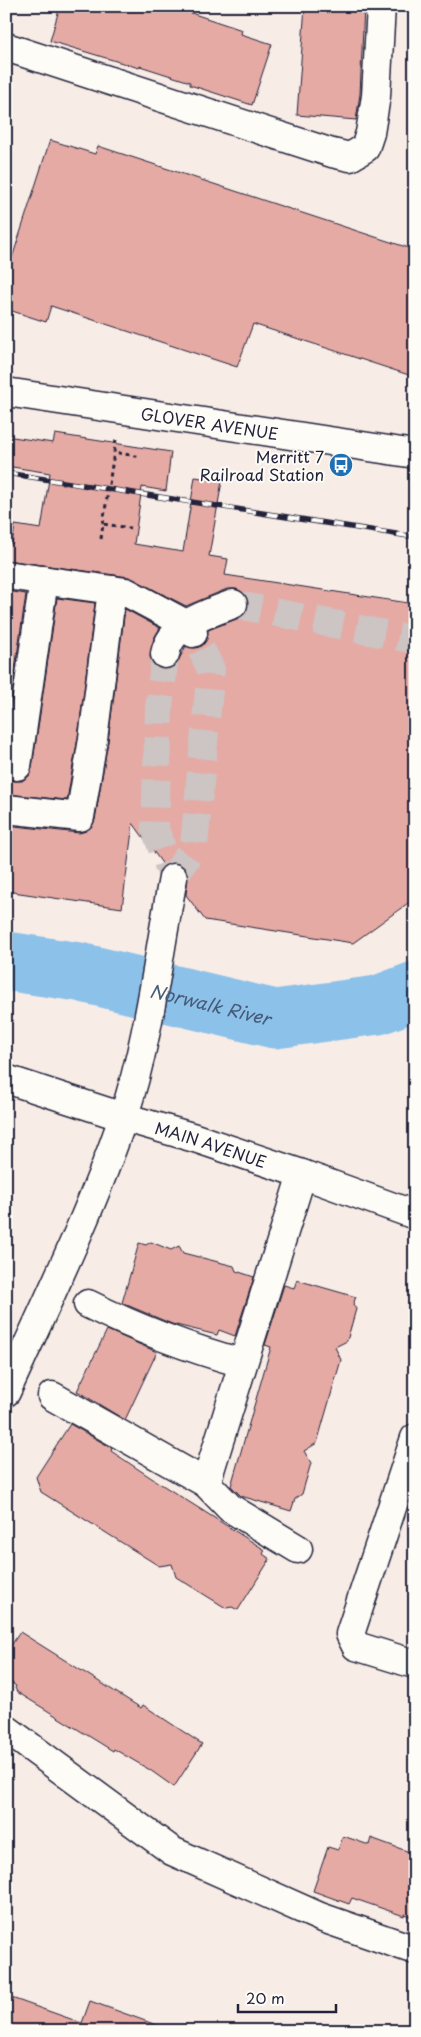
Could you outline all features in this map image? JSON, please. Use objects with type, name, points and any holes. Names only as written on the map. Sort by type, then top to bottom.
[{"type":"main road","points":[[6,47],[332,153],[350,157],[365,148],[370,133],[376,96],[382,6]]},
{"type":"main road","name":"GLOVER AVENUE","points":[[6,392],[415,454]]},
{"type":"main road","points":[[6,575],[126,592],[190,628]]},
{"type":"main road","points":[[18,766],[44,580]]},
{"type":"main road","points":[[6,809],[80,817],[93,739],[112,590]]},
{"type":"main road","points":[[165,654],[167,643],[234,604]]},
{"type":"main road","points":[[6,1392],[80,1230],[123,1117],[142,1046],[173,878]]},
{"type":"main road","name":"MAIN AVENUE","points":[[6,1078],[123,1117],[195,1138],[415,1215]]},
{"type":"main road","points":[[206,1483],[242,1362],[302,1174]]},
{"type":"main road","points":[[88,1304],[156,1336],[242,1362]]},
{"type":"main road","points":[[52,1396],[206,1483],[230,1508],[298,1549]]},
{"type":"main road","points":[[415,1438],[350,1634],[356,1646],[411,1663],[415,1661]]},
{"type":"main road","points":[[6,1729],[172,1851],[320,1917],[415,1950]]},
{"type":"path","points":[[101,539],[114,452],[141,457]]},
{"type":"path","points":[[103,524],[130,528]]},
{"type":"building","points":[[60,6],[178,6],[191,11],[191,13],[242,30],[241,34],[272,44],[252,105],[190,85],[190,82],[140,66],[139,68],[50,41]]},
{"type":"building","points":[[305,6],[364,6],[360,94],[356,120],[297,115]]},
{"type":"building","points":[[50,140],[95,154],[98,146],[415,250],[415,377],[253,324],[237,367],[51,306],[46,322],[6,309],[6,277]]},
{"type":"building","points":[[55,434],[171,452],[166,491],[142,487],[134,544],[183,552],[195,477],[222,481],[209,556],[228,559],[225,575],[415,604],[415,898],[353,943],[205,920],[186,895],[188,873],[183,866],[175,863],[164,866],[133,823],[122,908],[6,891],[6,825],[79,833],[86,831],[95,820],[108,741],[125,609],[160,628],[154,638],[150,657],[154,665],[160,669],[168,669],[176,665],[186,646],[195,648],[202,646],[207,639],[208,630],[239,618],[245,613],[248,606],[247,598],[236,589],[227,589],[186,606],[129,577],[6,560],[6,543],[12,544],[15,525],[41,529],[50,473],[6,466],[6,436],[53,443]]},
{"type":"building","points":[[6,591],[26,594],[6,731]]},
{"type":"building","points":[[57,598],[95,603],[78,737],[67,800],[6,794],[6,777],[14,781],[22,781],[29,776],[32,768]]},
{"type":"building","points":[[151,1242],[171,1250],[179,1246],[183,1253],[234,1266],[236,1271],[254,1277],[235,1336],[219,1330],[217,1335],[172,1324],[122,1303],[139,1243],[146,1245]]},
{"type":"building","points":[[297,1280],[356,1297],[353,1304],[356,1309],[347,1341],[335,1347],[341,1360],[317,1443],[304,1451],[311,1463],[302,1494],[295,1499],[291,1511],[241,1496],[231,1486],[271,1347],[265,1345],[284,1285],[294,1288]]},
{"type":"building","points":[[107,1330],[157,1352],[125,1420],[77,1391]]},
{"type":"building","points":[[70,1424],[112,1448],[111,1451],[156,1481],[265,1550],[263,1554],[270,1559],[238,1610],[232,1607],[226,1608],[176,1577],[172,1564],[159,1566],[41,1492],[36,1477]]},
{"type":"building","points":[[20,1632],[141,1708],[143,1705],[202,1744],[174,1787],[150,1770],[114,1749],[113,1751],[17,1692],[16,1686],[6,1679],[6,1653]]},
{"type":"building","points":[[343,1836],[369,1845],[371,1838],[415,1854],[415,1918],[352,1898],[349,1904],[313,1891],[328,1847],[338,1850]]},
{"type":"building","points":[[6,1996],[82,2023],[90,2001],[162,2027],[161,2031],[6,2031]]},
{"type":"waterway","name":"Norwalk River","points":[[6,961],[79,972],[275,1019],[378,1005],[415,991]]},
{"type":"tunnel","points":[[233,604],[415,640]]},
{"type":"tunnel","points":[[173,878],[194,846],[211,669],[193,633]]},
{"type":"tunnel","points":[[165,654],[159,708],[155,829],[173,878]]},
{"type":"railway","points":[[6,473],[415,537]]},
{"type":"place","name":"Merritt 7 Railroad Station","points":[[341,465]]}]
